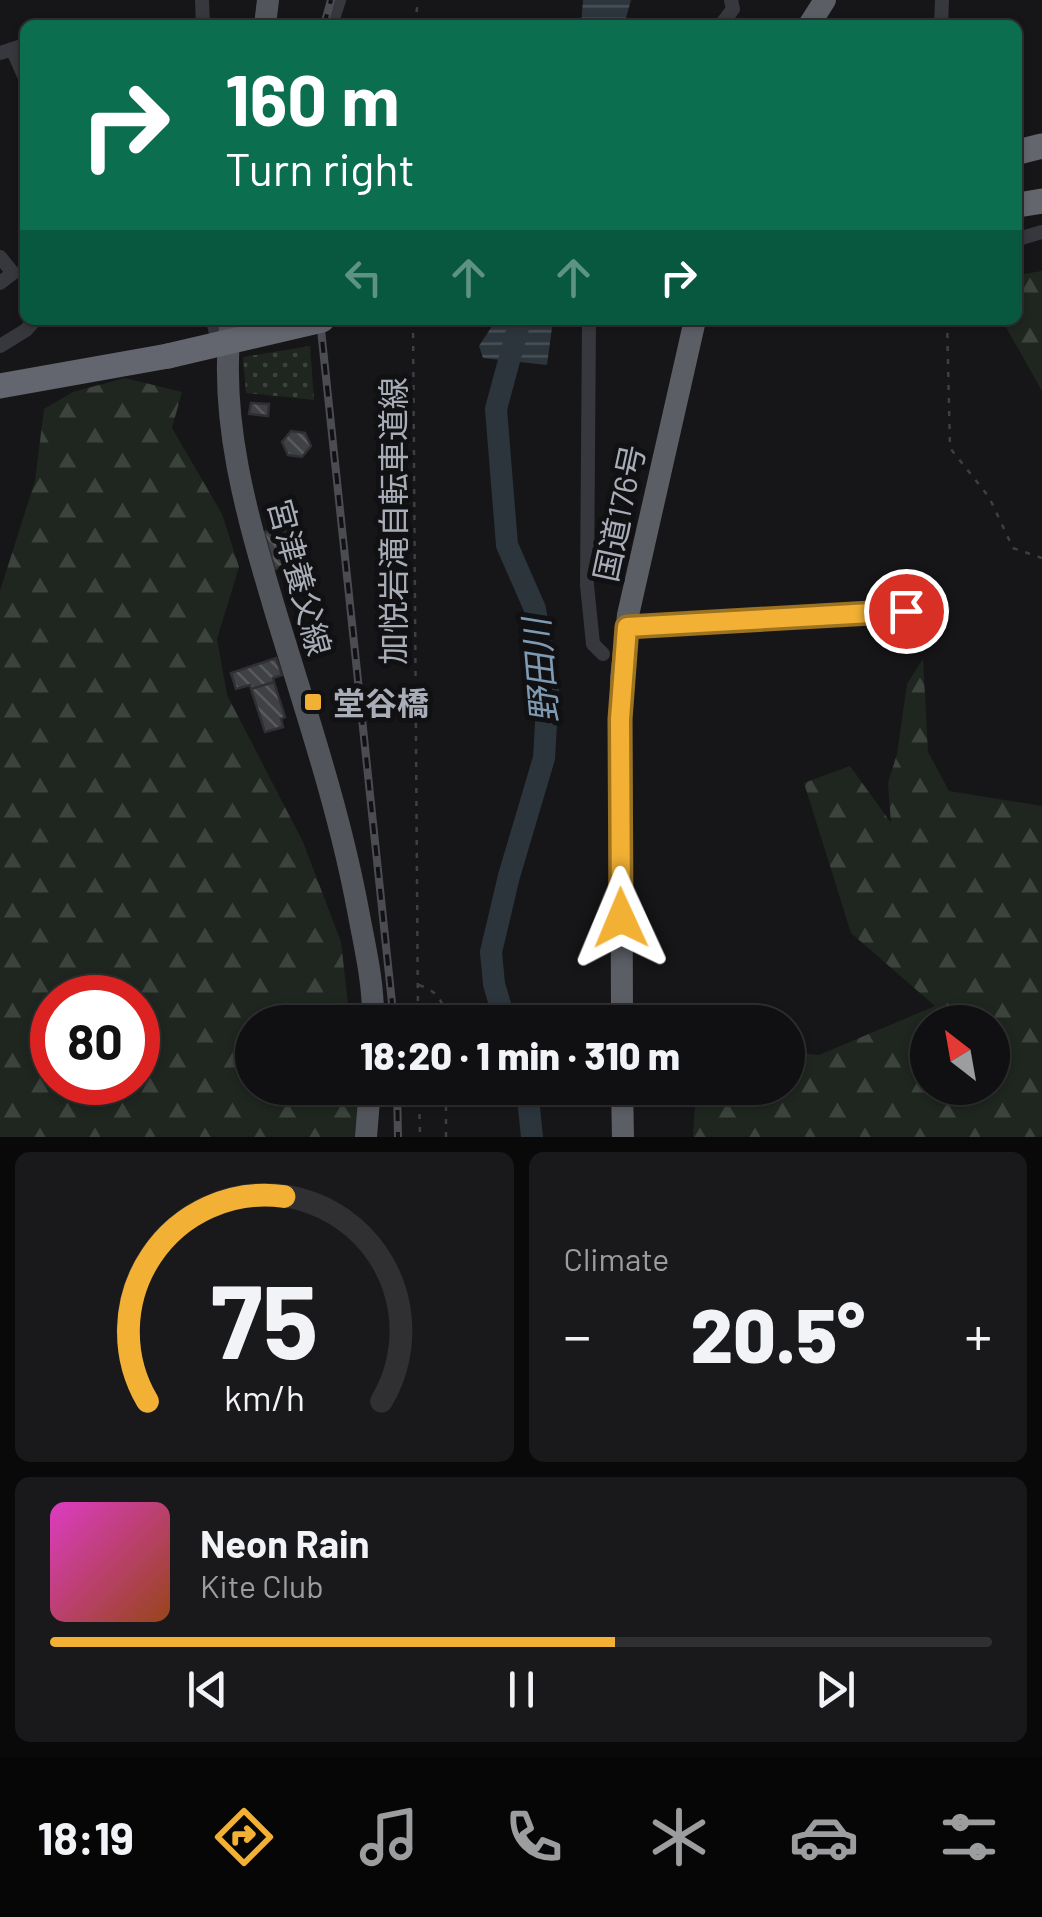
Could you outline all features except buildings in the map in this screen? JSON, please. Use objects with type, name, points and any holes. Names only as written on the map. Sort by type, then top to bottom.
[{"type":"highway","points":[[0,386],[168,356],[301,325]]},
{"type":"highway","name":"国道176号","points":[[622,1005],[621,679],[627,627],[694,325]]},
{"type":"highway","points":[[622,1105],[623,1137]]},
{"type":"main road","name":"宮津養父線","points":[[230,325],[226,362],[233,440],[254,540],[347,850],[374,1005]]},
{"type":"main road","points":[[366,1137],[369,1105]]},
{"type":"street","points":[[0,257],[13,273],[0,283]]},
{"type":"street","points":[[0,346],[30,325]]},
{"type":"street","points":[[213,325],[226,362]]},
{"type":"street","points":[[589,325],[587,584],[593,644],[604,654]]},
{"type":"lane","points":[[627,627],[946,609]]},
{"type":"path","name":"加悦岩滝自転車道線","points":[[412,325],[418,1005]]},
{"type":"path","points":[[946,325],[950,448],[989,497],[1013,548],[1042,558]]},
{"type":"path","points":[[418,984],[434,990],[443,1005]]},
{"type":"path","points":[[420,1105],[420,1137]]},
{"type":"path","points":[[446,1105],[446,1137]]},
{"type":"green space","points":[[1042,271],[1042,391],[1005,325],[1022,325],[1022,274]]},
{"type":"green space","points":[[310,346],[314,400],[246,393],[243,357]]},
{"type":"green space","points":[[125,378],[182,392],[172,428],[222,514],[239,567],[217,639],[227,695],[303,842],[341,942],[348,1005],[235,1005],[235,1105],[365,1105],[361,1137],[0,1137],[0,591],[35,481],[44,409],[73,392]]},
{"type":"green space","points":[[923,659],[928,752],[949,791],[1042,806],[1042,1137],[693,1137],[695,1105],[805,1105],[805,1054],[819,1055],[910,1017],[910,1105],[1010,1105],[1010,1005],[934,1005],[851,933],[804,783],[850,766],[891,823],[888,783],[897,754],[907,684]]},
{"type":"shaded area","points":[[583,0],[631,0],[625,20],[581,20]]},
{"type":"shaded area","points":[[493,325],[552,325],[547,365],[483,358],[479,346]]},
{"type":"waterway","name":"野田川","points":[[500,1005],[491,952],[544,758],[548,689],[535,609],[507,545],[496,409],[519,325]]},
{"type":"waterway","name":"野田川","points":[[529,1105],[532,1137]]},
{"type":"railway","points":[[325,20],[331,0]]},
{"type":"railway","points":[[321,325],[392,1005]]},
{"type":"railway","points":[[397,1105],[398,1137]]},
{"type":"place","name":"堂谷橋","points":[[313,702]]},
{"type":"route","points":[[621,918],[619,759],[627,627],[906,611]]}]
